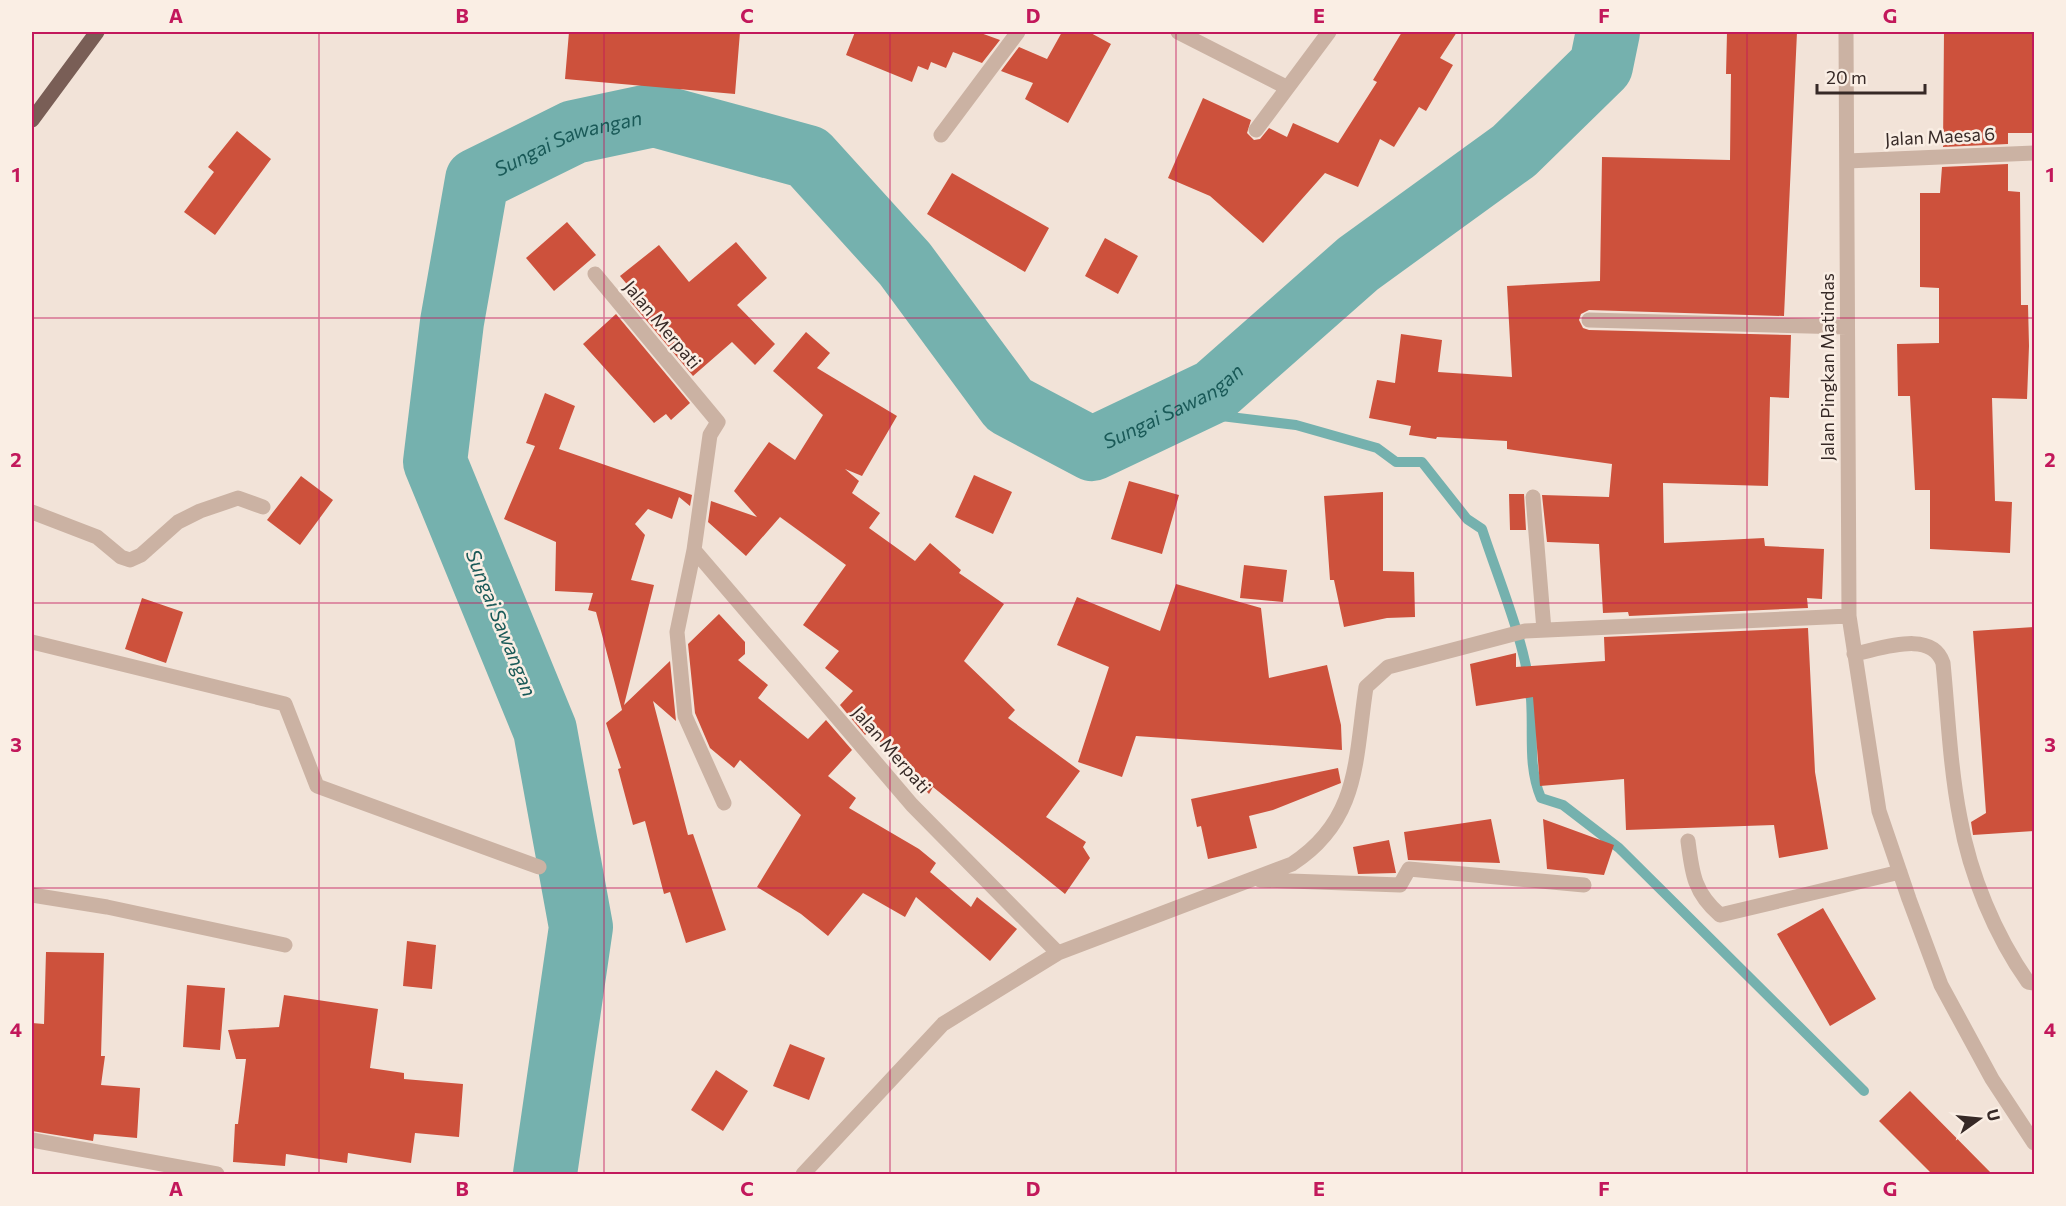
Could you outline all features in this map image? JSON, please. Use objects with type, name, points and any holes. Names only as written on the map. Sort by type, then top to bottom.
[{"type":"main road","points":[[32,120],[97,32]]},
{"type":"street","points":[[942,135],[1018,32]]},
{"type":"street","points":[[1178,32],[1286,87]]},
{"type":"street","points":[[1256,130],[1329,32]]},
{"type":"street","name":"Jalan Pingkan Matindas","points":[[1846,32],[1849,616],[1861,701],[1880,811],[1941,986],[1992,1079],[2034,1143]]},
{"type":"street","name":"Jalan Maesa 6","points":[[1847,161],[2034,153]]},
{"type":"street","name":"Jalan Merpati","points":[[595,274],[718,422],[710,435],[694,550],[912,805],[1058,953]]},
{"type":"street","points":[[1589,320],[1847,327]]},
{"type":"street","points":[[1533,497],[1544,630]]},
{"type":"street","points":[[32,512],[98,537],[122,557],[130,560],[141,555],[178,522],[200,511],[238,498],[262,507]]},
{"type":"street","points":[[694,550],[677,632],[685,716],[724,803]]},
{"type":"street","points":[[803,1174],[943,1024],[1058,953],[1292,864],[1311,852],[1335,825],[1353,780],[1366,687],[1388,667],[1525,631],[1849,616]]},
{"type":"street","points":[[32,642],[285,704],[317,786],[539,867]]},
{"type":"street","points":[[1854,654],[1906,644],[1929,644],[1939,651],[1943,663],[1960,818],[1974,871],[1997,930],[2013,961],[2028,982],[2034,983]]},
{"type":"street","points":[[1688,841],[1692,875],[1705,902],[1720,915],[1900,873]]},
{"type":"street","points":[[1251,880],[1400,885],[1409,869],[1584,885]]},
{"type":"street","points":[[32,895],[107,907],[285,945]]},
{"type":"street","points":[[32,1140],[217,1174]]},
{"type":"building","points":[[569,32],[740,32],[735,94],[565,79]]},
{"type":"building","points":[[855,32],[978,32],[1000,40],[982,63],[953,52],[946,68],[931,62],[928,70],[918,66],[912,82],[846,55]]},
{"type":"building","points":[[1062,32],[1089,32],[1111,44],[1068,123],[1025,99],[1033,83],[1001,71],[1019,47],[1047,59]]},
{"type":"building","points":[[1402,32],[1457,32],[1440,58],[1453,65],[1426,111],[1419,107],[1394,147],[1380,139],[1358,187],[1325,173],[1263,243],[1210,196],[1168,178],[1203,98],[1251,120],[1247,133],[1254,140],[1260,139],[1269,128],[1287,137],[1293,123],[1338,143],[1377,82],[1373,80]]},
{"type":"building","points":[[1727,32],[1797,32],[1784,316],[1589,310],[1581,314],[1579,320],[1583,328],[1589,330],[1791,335],[1789,398],[1770,397],[1768,486],[1663,483],[1664,543],[1764,538],[1765,546],[1824,549],[1822,599],[1807,598],[1808,608],[1629,616],[1628,612],[1603,613],[1599,544],[1547,542],[1542,495],[1609,497],[1612,464],[1507,449],[1507,441],[1437,437],[1436,439],[1409,435],[1411,426],[1369,418],[1377,380],[1395,383],[1401,334],[1442,340],[1438,372],[1512,377],[1507,286],[1600,281],[1602,157],[1730,160],[1731,74],[1726,74]]},
{"type":"building","points":[[1944,32],[2034,32],[2034,133],[2008,133],[2008,144],[1943,147]]},
{"type":"building","points":[[237,131],[271,159],[215,235],[184,212],[214,172],[208,167]]},
{"type":"building","points":[[2008,164],[2008,191],[2020,192],[2021,305],[2028,305],[2029,346],[2027,399],[1992,398],[1995,501],[2012,502],[2010,553],[1930,549],[1930,490],[1915,490],[1910,396],[1898,396],[1897,344],[1939,343],[1939,288],[1920,287],[1920,193],[1940,193],[1942,167]]},
{"type":"building","points":[[952,173],[1049,228],[1025,272],[927,214]]},
{"type":"building","points":[[567,222],[596,255],[554,291],[526,258]]},
{"type":"building","points":[[1105,238],[1138,256],[1118,294],[1085,276]]},
{"type":"building","points":[[736,242],[767,278],[737,305],[775,344],[755,365],[732,342],[693,376],[630,301],[636,295],[620,276],[659,245],[689,282]]},
{"type":"building","points":[[616,314],[690,403],[671,420],[666,414],[654,423],[583,344]]},
{"type":"building","points":[[806,332],[830,353],[817,368],[897,416],[862,476],[845,469],[859,481],[852,493],[880,513],[869,528],[915,561],[930,543],[961,570],[959,573],[1004,604],[964,661],[1015,710],[1008,718],[1080,771],[1046,817],[1086,842],[1083,847],[1090,858],[1065,894],[933,787],[929,794],[870,731],[865,735],[840,705],[853,691],[825,668],[839,651],[803,625],[846,565],[780,517],[746,556],[708,522],[711,501],[757,517],[734,491],[769,442],[795,460],[823,415],[773,371]]},
{"type":"building","points":[[545,393],[575,406],[559,449],[692,495],[690,506],[679,497],[672,519],[648,509],[635,524],[645,535],[631,580],[654,585],[624,705],[670,661],[676,721],[653,701],[688,835],[693,834],[726,930],[686,943],[670,892],[664,894],[645,821],[633,825],[618,769],[621,768],[606,723],[622,710],[596,612],[588,610],[593,593],[555,591],[556,542],[504,519],[535,446],[526,443]]},
{"type":"building","points":[[974,475],[1012,492],[993,534],[955,517]]},
{"type":"building","points":[[301,476],[333,500],[300,545],[267,520]]},
{"type":"building","points":[[1129,481],[1179,495],[1162,554],[1111,539]]},
{"type":"building","points":[[1383,492],[1383,571],[1414,572],[1415,617],[1387,618],[1344,627],[1334,580],[1330,580],[1324,496]]},
{"type":"building","points":[[1509,494],[1524,494],[1526,530],[1510,530]]},
{"type":"building","points":[[1244,565],[1287,570],[1283,602],[1240,598]]},
{"type":"building","points":[[1176,584],[1261,608],[1269,678],[1327,665],[1341,725],[1342,750],[1136,736],[1122,777],[1078,762],[1109,667],[1057,645],[1077,597],[1160,631]]},
{"type":"building","points":[[142,598],[183,612],[166,663],[125,649]]},
{"type":"building","points":[[719,614],[745,642],[745,654],[738,660],[768,685],[758,698],[808,739],[826,720],[852,750],[828,776],[856,798],[849,808],[919,849],[936,863],[930,872],[971,907],[977,897],[1017,929],[990,961],[916,897],[905,917],[863,893],[828,936],[801,914],[757,887],[801,815],[740,760],[734,768],[710,748],[695,713],[688,644]]},
{"type":"building","points":[[2034,627],[2034,831],[1973,835],[1971,822],[1986,813],[1973,631]]},
{"type":"building","points":[[1808,628],[1815,772],[1828,849],[1779,858],[1774,825],[1626,830],[1624,779],[1540,786],[1533,697],[1476,706],[1470,664],[1516,653],[1516,667],[1605,661],[1604,637]]},
{"type":"building","points":[[1338,768],[1341,783],[1273,810],[1249,816],[1257,848],[1208,859],[1201,826],[1197,827],[1191,799]]},
{"type":"building","points":[[1491,819],[1500,863],[1408,860],[1404,832]]},
{"type":"building","points":[[1543,819],[1614,845],[1604,875],[1547,869]]},
{"type":"building","points":[[1389,840],[1396,873],[1358,874],[1353,847]]},
{"type":"building","points":[[1823,908],[1876,999],[1830,1026],[1777,934]]},
{"type":"building","points":[[407,941],[436,945],[432,989],[403,986]]},
{"type":"building","points":[[46,952],[104,953],[101,1056],[105,1056],[101,1085],[140,1088],[137,1138],[94,1134],[93,1141],[32,1131],[32,1023],[44,1024]]},
{"type":"building","points":[[187,985],[225,988],[220,1050],[183,1047]]},
{"type":"building","points":[[284,995],[378,1009],[370,1068],[404,1073],[404,1079],[463,1084],[459,1137],[415,1133],[411,1163],[348,1153],[347,1163],[286,1154],[285,1166],[233,1162],[235,1124],[238,1124],[246,1059],[236,1059],[228,1030],[279,1027]]},
{"type":"building","points":[[790,1044],[825,1058],[809,1100],[773,1086]]},
{"type":"building","points":[[716,1070],[748,1091],[723,1131],[691,1110]]},
{"type":"building","points":[[1910,1091],[1992,1174],[1932,1174],[1879,1121]]},
{"type":"waterway","name":"Sungai Sawangan","points":[[545,1174],[581,927],[545,730],[435,462],[452,322],[477,180],[574,132],[654,115],[808,157],[905,264],[1009,405],[1092,449],[1214,391],[1358,264],[1514,151],[1601,66],[1608,32]]},
{"type":"waterway","points":[[1172,410],[1296,425],[1377,448],[1396,462],[1422,462],[1467,519],[1482,529],[1522,648],[1530,688],[1532,758],[1536,785],[1541,798],[1563,805],[1619,848],[1864,1091]]}]
